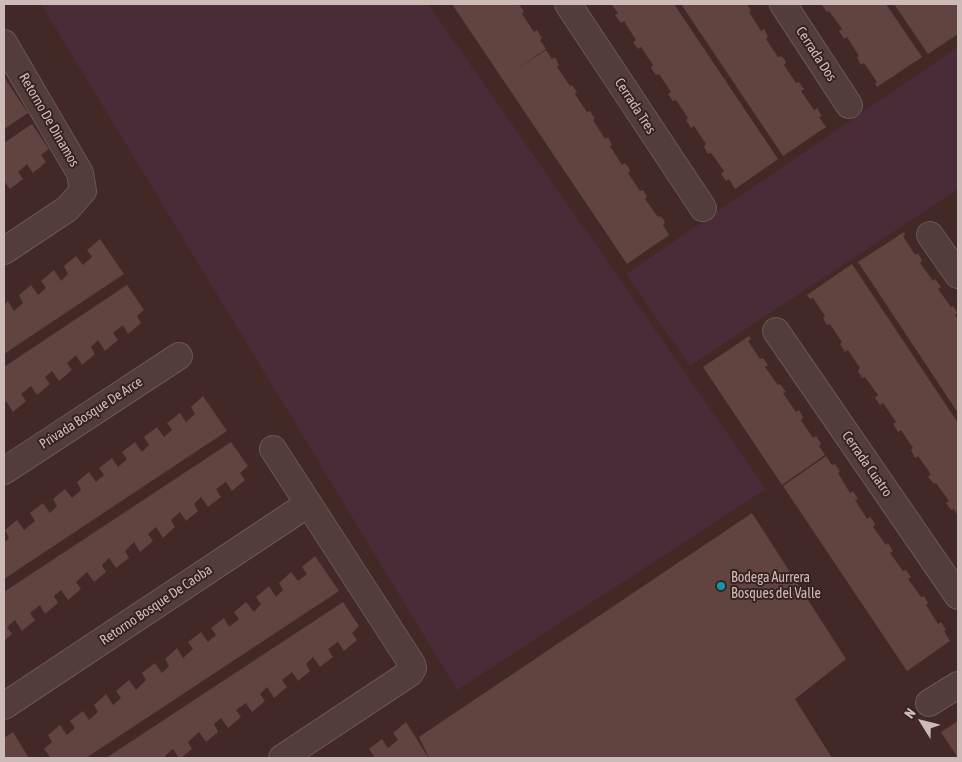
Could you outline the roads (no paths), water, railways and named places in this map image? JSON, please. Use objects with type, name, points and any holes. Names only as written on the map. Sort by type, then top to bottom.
[{"type":"street","name":"Cerrada Tres","points":[[568,4],[702,208]]},
{"type":"street","name":"Cerrada Dos","points":[[782,4],[849,105]]},
{"type":"street","name":"Retorno De Dinamos","points":[[4,43],[80,174],[83,191],[67,209],[4,252]]},
{"type":"street","points":[[930,235],[958,275]]},
{"type":"street","name":"Cerrada Cuatro","points":[[776,331],[958,596]]},
{"type":"street","name":"Privada Bosque De Arce","points":[[4,471],[179,356]]},
{"type":"street","points":[[272,449],[413,668],[410,673],[282,758]]},
{"type":"street","name":"Retorno Bosque De Caoba","points":[[4,706],[308,504]]},
{"type":"street","points":[[929,703],[958,684]]},
{"type":"place","name":"Bodega Aurrera Bosques del Valle","points":[[721,586]]}]
